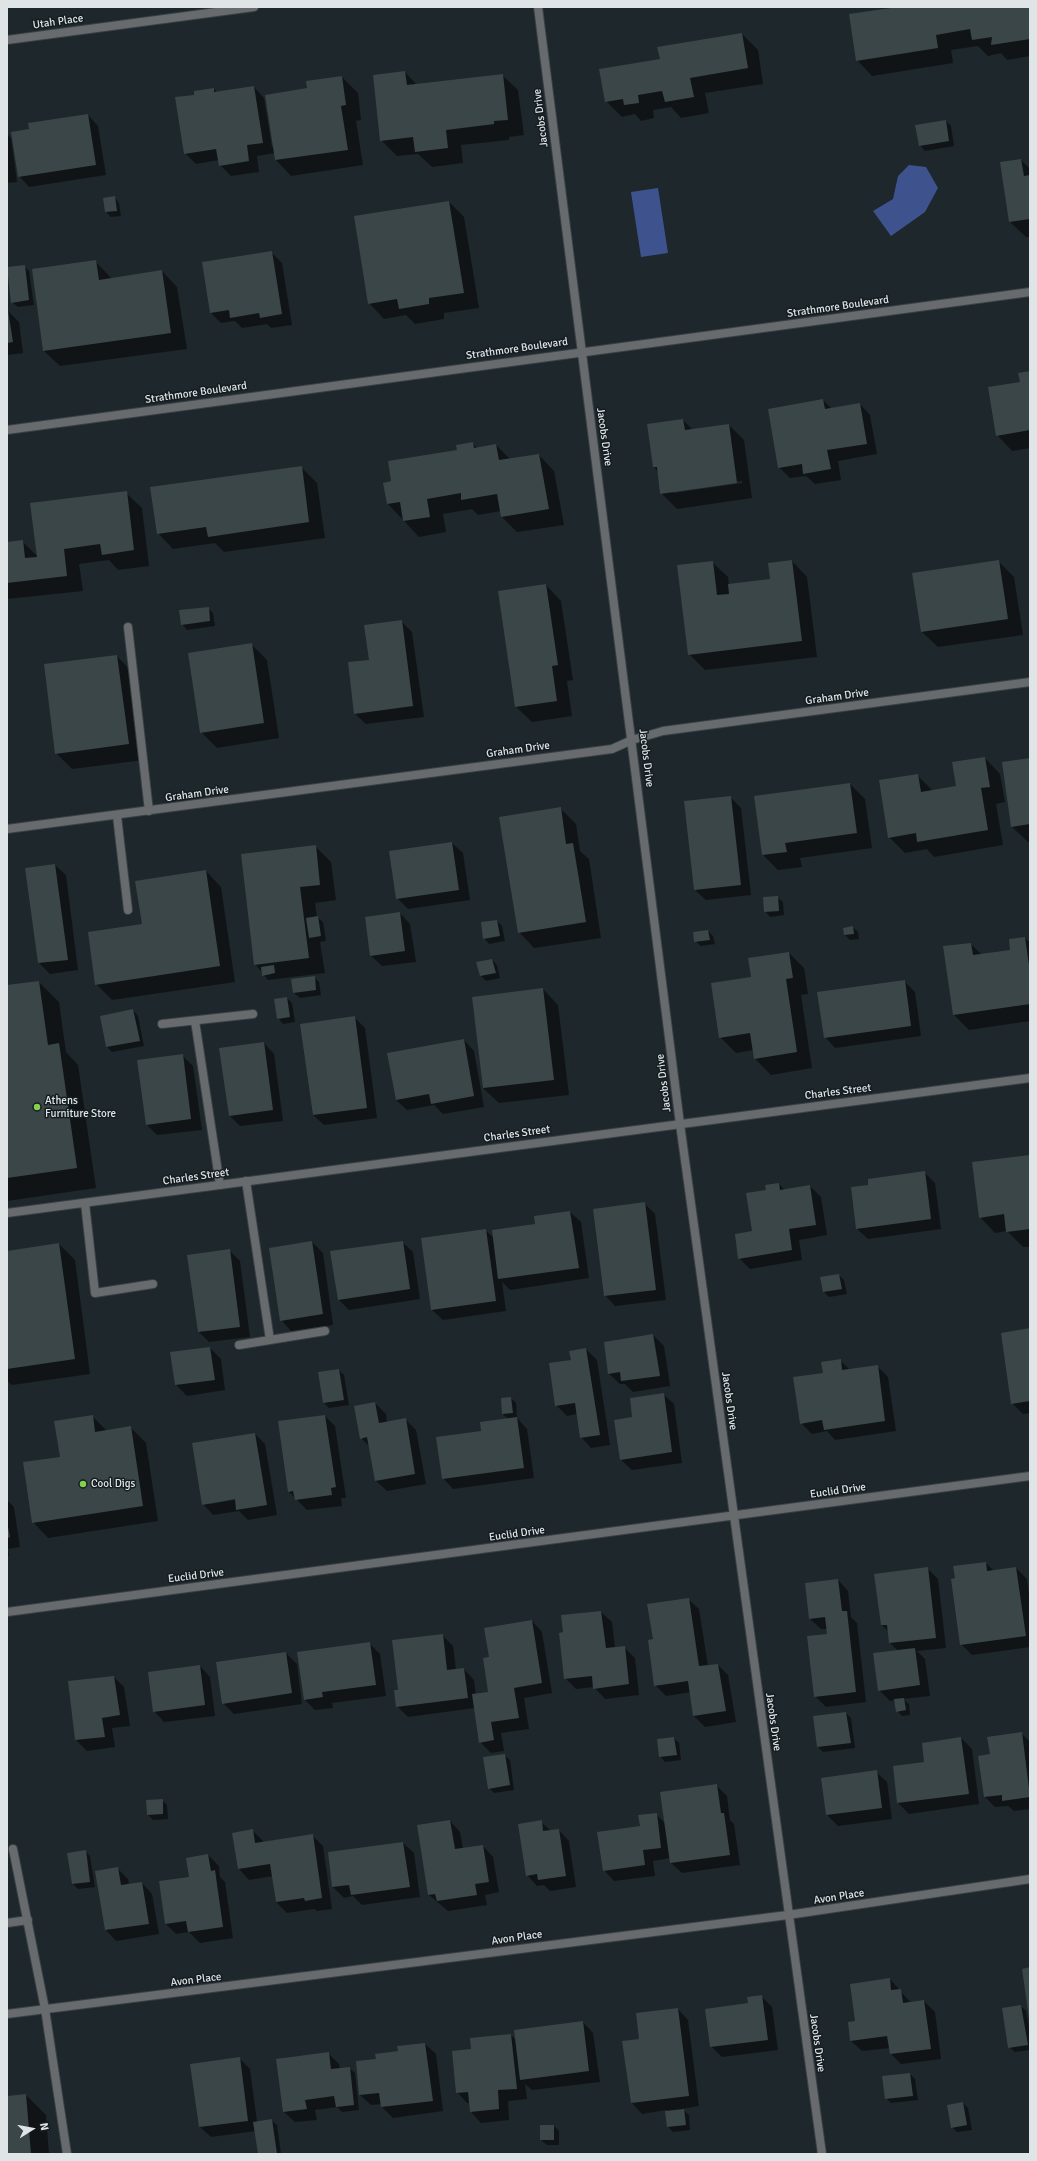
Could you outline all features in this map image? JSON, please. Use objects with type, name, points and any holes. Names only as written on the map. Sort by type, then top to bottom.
[{"type":"street","name":"Utah Place","points":[[7,40],[254,7]]},
{"type":"street","name":"Jacobs Drive","points":[[538,7],[680,1124],[822,2154]]},
{"type":"street","name":"Strathmore Boulevard","points":[[7,430],[1030,292]]},
{"type":"street","points":[[128,627],[149,811]]},
{"type":"street","name":"Graham Drive","points":[[7,829],[117,816],[612,749],[632,740],[663,731],[1030,682]]},
{"type":"street","points":[[117,816],[128,910]]},
{"type":"street","points":[[162,1024],[253,1014]]},
{"type":"street","points":[[195,1021],[220,1185]]},
{"type":"street","name":"Charles Street","points":[[7,1213],[1030,1078]]},
{"type":"street","points":[[246,1181],[270,1340]]},
{"type":"street","points":[[85,1203],[95,1293],[153,1284]]},
{"type":"street","points":[[239,1345],[325,1331]]},
{"type":"street","name":"Euclid Drive","points":[[7,1612],[1030,1476]]},
{"type":"street","points":[[13,1849],[45,2009],[67,2154]]},
{"type":"street","name":"Avon Place","points":[[7,2014],[788,1915],[1030,1879]]},
{"type":"street","points":[[7,1923],[28,1920]]},
{"type":"water","points":[[909,165],[926,167],[938,188],[925,212],[891,236],[873,211],[893,199],[898,176]]},
{"type":"water","points":[[658,188],[668,253],[641,257],[631,192]]},
{"type":"building","points":[[898,7],[1030,7],[1030,39],[991,45],[992,37],[972,40],[970,29],[936,35],[938,48],[856,61],[849,14]]},
{"type":"building","points":[[742,33],[748,68],[690,78],[694,97],[665,102],[662,91],[638,95],[639,103],[624,105],[623,99],[605,102],[599,69],[660,59],[657,47]]},
{"type":"building","points":[[405,71],[407,85],[503,74],[508,120],[494,121],[494,124],[446,130],[448,148],[415,152],[413,137],[380,141],[373,75]]},
{"type":"building","points":[[342,76],[346,105],[341,106],[348,150],[275,160],[265,95],[307,88],[306,81]]},
{"type":"building","points":[[254,86],[263,143],[247,145],[249,161],[219,166],[216,149],[184,154],[175,97],[194,95],[194,91],[214,88],[214,92]]},
{"type":"building","points":[[88,114],[96,165],[18,177],[11,132],[29,129],[28,123]]},
{"type":"building","points":[[946,120],[949,141],[919,146],[915,125]]},
{"type":"building","points":[[1021,159],[1024,176],[1030,175],[1030,219],[1009,222],[1000,162]]},
{"type":"building","points":[[115,196],[117,211],[105,212],[103,198]]},
{"type":"building","points":[[449,201],[464,293],[429,298],[429,304],[399,309],[397,299],[368,304],[354,216]]},
{"type":"building","points":[[272,251],[282,314],[260,318],[259,313],[230,318],[229,310],[210,313],[202,262]]},
{"type":"building","points":[[96,260],[99,280],[162,270],[171,333],[43,351],[32,269]]},
{"type":"building","points":[[25,265],[29,300],[11,303],[7,267]]},
{"type":"building","points":[[8,310],[13,342],[7,343],[7,311]]},
{"type":"building","points":[[1030,371],[1030,430],[996,436],[988,387],[1020,382],[1018,373]]},
{"type":"building","points":[[823,399],[825,409],[860,403],[867,444],[827,450],[831,469],[803,474],[802,464],[778,468],[768,409]]},
{"type":"building","points":[[683,419],[685,430],[729,424],[737,483],[660,494],[657,467],[653,467],[647,424]]},
{"type":"building","points":[[473,442],[474,448],[496,444],[499,460],[539,454],[549,509],[501,517],[497,494],[461,500],[461,493],[427,499],[430,517],[403,521],[400,502],[387,504],[383,483],[391,481],[388,461],[457,450],[456,445]]},
{"type":"building","points":[[302,466],[309,522],[208,537],[206,527],[157,534],[150,487]]},
{"type":"building","points":[[127,491],[134,550],[102,555],[100,544],[64,549],[67,576],[7,583],[7,542],[23,540],[25,558],[37,557],[30,503]]},
{"type":"building","points":[[792,560],[802,641],[688,655],[677,565],[713,561],[717,595],[729,594],[728,584],[770,579],[768,563]]},
{"type":"building","points":[[999,560],[1008,619],[921,632],[912,573]]},
{"type":"building","points":[[546,584],[558,665],[552,666],[557,701],[515,707],[498,591]]},
{"type":"building","points":[[209,607],[210,621],[181,625],[179,610]]},
{"type":"building","points":[[402,620],[413,706],[354,714],[348,662],[369,660],[364,625]]},
{"type":"building","points":[[252,643],[264,723],[200,733],[188,653]]},
{"type":"building","points":[[117,655],[129,744],[55,754],[44,664]]},
{"type":"building","points":[[985,757],[990,787],[981,788],[988,830],[917,842],[916,833],[888,838],[879,780],[918,774],[921,792],[956,786],[952,762]]},
{"type":"building","points":[[1030,758],[1030,824],[1011,827],[1002,762]]},
{"type":"building","points":[[850,783],[857,833],[785,843],[787,852],[762,855],[754,796]]},
{"type":"building","points":[[731,796],[741,885],[694,890],[684,801]]},
{"type":"building","points":[[561,807],[566,844],[573,843],[586,922],[518,933],[499,817]]},
{"type":"building","points":[[452,842],[459,890],[396,899],[389,851]]},
{"type":"building","points":[[316,845],[320,885],[300,887],[309,958],[254,965],[241,854]]},
{"type":"building","points":[[55,864],[68,960],[38,963],[25,868]]},
{"type":"building","points":[[206,870],[220,966],[95,985],[88,932],[142,924],[135,881]]},
{"type":"building","points":[[778,896],[779,911],[764,912],[763,897]]},
{"type":"building","points":[[400,912],[405,951],[370,956],[365,917]]},
{"type":"building","points":[[318,916],[321,936],[309,938],[306,918]]},
{"type":"building","points":[[497,920],[500,936],[483,939],[481,922]]},
{"type":"building","points":[[853,926],[854,934],[844,935],[843,928]]},
{"type":"building","points":[[708,930],[710,940],[694,942],[693,932]]},
{"type":"building","points":[[1025,937],[1030,972],[1030,1004],[953,1015],[943,946],[971,943],[973,955],[1010,950],[1009,939]]},
{"type":"building","points":[[789,952],[793,978],[786,979],[797,1052],[754,1059],[750,1033],[719,1038],[711,983],[751,977],[748,958]]},
{"type":"building","points":[[492,959],[496,973],[480,976],[476,962]]},
{"type":"building","points":[[274,965],[275,973],[262,976],[261,967]]},
{"type":"building","points":[[315,976],[316,990],[293,993],[291,979]]},
{"type":"building","points":[[905,980],[911,1026],[824,1038],[817,992]]},
{"type":"building","name":"Athens Furniture Store","points":[[39,981],[48,1045],[59,1043],[77,1168],[7,1178],[7,985]]},
{"type":"building","points":[[543,988],[554,1080],[483,1088],[472,997]]},
{"type":"building","points":[[287,997],[290,1017],[277,1019],[274,999]]},
{"type":"building","points":[[133,1009],[140,1041],[106,1047],[100,1016]]},
{"type":"building","points":[[355,1016],[367,1108],[313,1115],[300,1024]]},
{"type":"building","points":[[464,1039],[474,1096],[431,1104],[429,1094],[396,1100],[387,1053]]},
{"type":"building","points":[[264,1042],[273,1110],[229,1116],[219,1048]]},
{"type":"building","points":[[183,1054],[191,1119],[146,1125],[137,1060]]},
{"type":"building","points":[[1030,1155],[1030,1229],[1006,1232],[1004,1214],[979,1218],[972,1162]]},
{"type":"building","points":[[925,1171],[931,1219],[856,1229],[851,1187],[868,1185],[868,1179]]},
{"type":"building","points":[[779,1183],[780,1190],[810,1185],[816,1225],[789,1229],[792,1250],[738,1259],[735,1234],[752,1231],[746,1193],[766,1190],[765,1185]]},
{"type":"building","points":[[645,1202],[656,1290],[604,1296],[593,1209]]},
{"type":"building","points":[[570,1211],[579,1268],[498,1279],[492,1230],[535,1224],[534,1216]]},
{"type":"building","points":[[486,1229],[496,1301],[431,1310],[421,1238]]},
{"type":"building","points":[[312,1241],[323,1314],[280,1321],[269,1248]]},
{"type":"building","points":[[403,1241],[410,1289],[338,1300],[330,1251]]},
{"type":"building","points":[[59,1243],[75,1359],[7,1369],[7,1251]]},
{"type":"building","points":[[230,1249],[240,1327],[198,1332],[187,1255]]},
{"type":"building","points":[[839,1274],[842,1289],[823,1292],[820,1277]]},
{"type":"building","points":[[1030,1328],[1030,1401],[1011,1404],[1001,1333]]},
{"type":"building","points":[[653,1334],[660,1376],[621,1381],[620,1372],[608,1374],[604,1342]]},
{"type":"building","points":[[210,1347],[215,1380],[175,1385],[170,1352]]},
{"type":"building","points":[[586,1348],[600,1435],[580,1438],[575,1403],[555,1406],[549,1363],[571,1360],[569,1351]]},
{"type":"building","points":[[841,1359],[842,1370],[878,1365],[885,1421],[824,1430],[822,1420],[800,1424],[793,1377],[823,1373],[821,1362]]},
{"type":"building","points":[[339,1369],[344,1400],[323,1403],[318,1372]]},
{"type":"building","points":[[664,1393],[672,1452],[620,1460],[614,1420],[632,1417],[630,1398]]},
{"type":"building","points":[[511,1397],[513,1413],[502,1414],[501,1398]]},
{"type":"building","points":[[375,1402],[379,1423],[406,1418],[415,1474],[375,1481],[367,1437],[360,1439],[354,1406]]},
{"type":"building","name":"Cool Digs","points":[[93,1415],[95,1432],[131,1426],[143,1506],[32,1523],[23,1462],[60,1457],[54,1421]]},
{"type":"building","points":[[325,1415],[336,1487],[331,1488],[332,1495],[295,1500],[293,1491],[288,1492],[278,1421]]},
{"type":"building","points":[[517,1417],[524,1468],[442,1479],[436,1437],[481,1431],[480,1422]]},
{"type":"building","points":[[255,1433],[267,1505],[236,1510],[235,1499],[202,1505],[192,1443]]},
{"type":"building","points":[[7,1522],[10,1537],[7,1538]]},
{"type":"building","points":[[986,1562],[987,1571],[1016,1567],[1026,1636],[960,1645],[951,1579],[955,1578],[953,1566]]},
{"type":"building","points":[[928,1567],[936,1638],[889,1643],[887,1625],[881,1625],[874,1574]]},
{"type":"building","points":[[838,1579],[842,1611],[847,1611],[856,1692],[814,1697],[807,1636],[827,1634],[825,1617],[809,1619],[805,1583]]},
{"type":"building","points":[[689,1598],[699,1666],[718,1664],[726,1711],[693,1716],[688,1681],[654,1686],[648,1640],[653,1639],[647,1604]]},
{"type":"building","points":[[601,1611],[606,1648],[625,1646],[629,1684],[593,1689],[592,1676],[564,1679],[559,1633],[563,1632],[561,1615]]},
{"type":"building","points":[[532,1620],[542,1683],[514,1688],[519,1718],[491,1722],[494,1740],[479,1743],[472,1694],[488,1692],[483,1658],[489,1657],[484,1628]]},
{"type":"building","points":[[443,1634],[447,1670],[464,1668],[468,1698],[396,1707],[394,1690],[398,1690],[392,1640]]},
{"type":"building","points":[[370,1642],[376,1685],[322,1692],[323,1697],[304,1700],[297,1652]]},
{"type":"building","points":[[915,1648],[920,1685],[878,1691],[873,1653]]},
{"type":"building","points":[[286,1652],[292,1693],[222,1704],[216,1662]]},
{"type":"building","points":[[200,1665],[205,1705],[153,1712],[148,1672]]},
{"type":"building","points":[[114,1676],[120,1715],[102,1718],[105,1737],[75,1740],[68,1681]]},
{"type":"building","points":[[904,1698],[906,1710],[896,1712],[894,1699]]},
{"type":"building","points":[[846,1712],[851,1743],[817,1747],[813,1716]]},
{"type":"building","points":[[1022,1732],[1030,1797],[1002,1801],[1002,1795],[984,1797],[978,1756],[990,1754],[987,1737]]},
{"type":"building","points":[[674,1737],[677,1755],[659,1757],[657,1739]]},
{"type":"building","points":[[961,1737],[969,1794],[897,1803],[893,1766],[924,1762],[922,1743]]},
{"type":"building","points":[[505,1754],[510,1785],[488,1789],[483,1757]]},
{"type":"building","points":[[877,1770],[882,1808],[826,1815],[821,1778]]},
{"type":"building","points":[[717,1784],[721,1813],[724,1813],[730,1855],[670,1863],[660,1792]]},
{"type":"building","points":[[163,1799],[163,1814],[147,1815],[146,1800]]},
{"type":"building","points":[[657,1813],[661,1848],[643,1850],[645,1865],[603,1871],[597,1832],[640,1826],[638,1815]]},
{"type":"building","points":[[450,1820],[455,1849],[483,1845],[489,1882],[475,1884],[477,1895],[437,1901],[435,1894],[428,1895],[417,1825]]},
{"type":"building","points":[[542,1820],[543,1831],[559,1829],[566,1876],[538,1880],[537,1874],[526,1876],[518,1824]]},
{"type":"building","points":[[253,1829],[255,1843],[313,1834],[322,1898],[305,1901],[304,1898],[276,1902],[270,1864],[238,1869],[232,1833]]},
{"type":"building","points":[[403,1842],[410,1887],[351,1895],[349,1885],[332,1887],[328,1852]]},
{"type":"building","points":[[86,1850],[90,1882],[72,1884],[67,1853]]},
{"type":"building","points":[[208,1854],[211,1871],[215,1870],[223,1927],[188,1932],[186,1921],[165,1924],[159,1881],[189,1877],[186,1858]]},
{"type":"building","points":[[118,1867],[121,1885],[142,1882],[149,1924],[105,1930],[95,1871]]},
{"type":"building","points":[[1030,1967],[1030,2018],[1029,2018],[1022,1969]]},
{"type":"building","points":[[890,1978],[891,1990],[901,1989],[903,2003],[924,2000],[931,2049],[890,2054],[887,2036],[850,2041],[848,2022],[855,2021],[850,1984]]},
{"type":"building","points":[[762,1995],[768,2040],[710,2047],[705,2009],[748,2003],[747,1997]]},
{"type":"building","points":[[1021,2005],[1028,2045],[1008,2048],[1002,2008]]},
{"type":"building","points":[[678,2008],[689,2096],[631,2103],[622,2041],[639,2039],[636,2013]]},
{"type":"building","points":[[583,2021],[589,2071],[520,2080],[514,2030]]},
{"type":"building","points":[[511,2034],[517,2089],[498,2090],[499,2109],[470,2112],[468,2092],[456,2093],[452,2051],[471,2049],[470,2038]]},
{"type":"building","points":[[425,2043],[433,2101],[381,2107],[379,2093],[359,2095],[356,2061],[376,2059],[375,2054],[398,2051],[397,2046]]},
{"type":"building","points":[[329,2052],[331,2069],[350,2067],[354,2105],[336,2107],[334,2096],[305,2100],[307,2109],[283,2112],[276,2059]]},
{"type":"building","points":[[240,2057],[248,2121],[199,2127],[190,2064]]},
{"type":"building","points":[[910,2073],[913,2096],[885,2099],[882,2076]]},
{"type":"building","points":[[26,2094],[31,2154],[7,2154],[7,2096]]},
{"type":"building","points":[[963,2102],[967,2125],[951,2128],[947,2105]]},
{"type":"building","points":[[684,2109],[686,2125],[667,2127],[665,2111]]},
{"type":"building","points":[[272,2119],[277,2154],[258,2154],[253,2122]]},
{"type":"building","points":[[540,2125],[554,2125],[554,2140],[540,2140]]},
{"type":"place","name":"Athens Furniture Store","points":[[37,1107]]},
{"type":"place","name":"Cool Digs","points":[[83,1484]]}]
